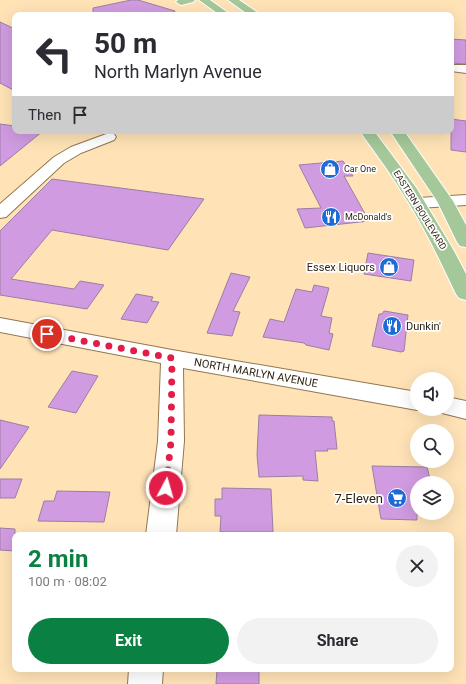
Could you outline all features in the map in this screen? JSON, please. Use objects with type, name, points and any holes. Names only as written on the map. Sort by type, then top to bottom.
[{"type":"main road","points":[[204,0],[222,12]]},
{"type":"main road","points":[[233,0],[251,12]]},
{"type":"main road","name":"EASTERN BOULEVARD","points":[[369,134],[418,202],[447,254],[466,294]]},
{"type":"main road","points":[[399,134],[445,201],[466,242]]},
{"type":"street","points":[[454,68],[466,69]]},
{"type":"street","points":[[0,213],[58,160],[76,150],[109,137]]},
{"type":"street","points":[[418,202],[466,200]]},
{"type":"street","name":"NORTH MARLYN AVENUE","points":[[0,325],[172,358],[410,400]]},
{"type":"street","points":[[161,532],[171,441],[172,358]]},
{"type":"street","points":[[454,407],[466,410]]},
{"type":"street","points":[[145,684],[146,672]]},
{"type":"building","points":[[131,0],[138,0],[175,11],[93,12],[93,8]]},
{"type":"building","points":[[0,22],[12,28],[12,89],[0,83]]},
{"type":"building","points":[[454,39],[466,40],[466,64],[454,63]]},
{"type":"building","points":[[454,119],[466,121],[466,152],[451,150],[451,134],[454,134]]},
{"type":"building","points":[[0,124],[12,126],[12,134],[39,134],[0,166]]},
{"type":"building","points":[[343,161],[353,176],[344,176],[369,221],[305,228],[297,209],[321,208],[299,165]]},
{"type":"building","points":[[52,179],[204,199],[168,250],[52,230],[11,279],[74,289],[80,281],[104,285],[87,309],[0,295],[0,231]]},
{"type":"building","name":"Essex Liquors","points":[[368,253],[414,260],[411,281],[364,274]]},
{"type":"building","points":[[231,273],[250,277],[233,311],[240,312],[232,336],[207,333]]},
{"type":"building","points":[[314,285],[329,288],[321,316],[332,318],[329,333],[333,334],[329,350],[306,345],[304,343],[263,337],[270,319],[284,322],[296,289],[312,292]]},
{"type":"building","points":[[136,294],[153,297],[151,301],[159,302],[147,323],[121,319]]},
{"type":"building","name":"Dunkin'","points":[[384,311],[408,315],[404,351],[401,352],[372,346],[379,314],[382,314]]},
{"type":"building","points":[[72,371],[98,376],[76,413],[48,407]]},
{"type":"building","points":[[259,415],[332,417],[332,421],[334,421],[337,449],[315,451],[318,481],[303,480],[303,476],[259,477],[257,455]]},
{"type":"building","points":[[0,420],[29,427],[0,469]]},
{"type":"building","name":"7-Eleven","points":[[372,466],[427,468],[429,476],[410,476],[410,520],[381,519]]},
{"type":"building","points":[[0,479],[22,479],[15,498],[0,498]]},
{"type":"building","points":[[222,488],[271,489],[273,532],[220,532],[221,516],[215,516],[215,499],[222,499]]},
{"type":"building","points":[[57,491],[110,492],[104,522],[38,521],[44,501],[54,501]]},
{"type":"building","points":[[0,528],[15,529],[15,532],[12,532],[12,551],[0,550]]},
{"type":"building","points":[[217,672],[259,672],[259,684],[216,684]]},
{"type":"place","name":"Car One","points":[[330,169]]},
{"type":"place","name":"McDonald's","points":[[331,217]]},
{"type":"place","name":"Essex Liquors","points":[[389,267]]},
{"type":"place","name":"Dunkin'","points":[[392,326]]},
{"type":"place","name":"7-Eleven","points":[[397,498]]},
{"type":"route","points":[[47,334],[172,358],[171,441],[166,488]]}]
